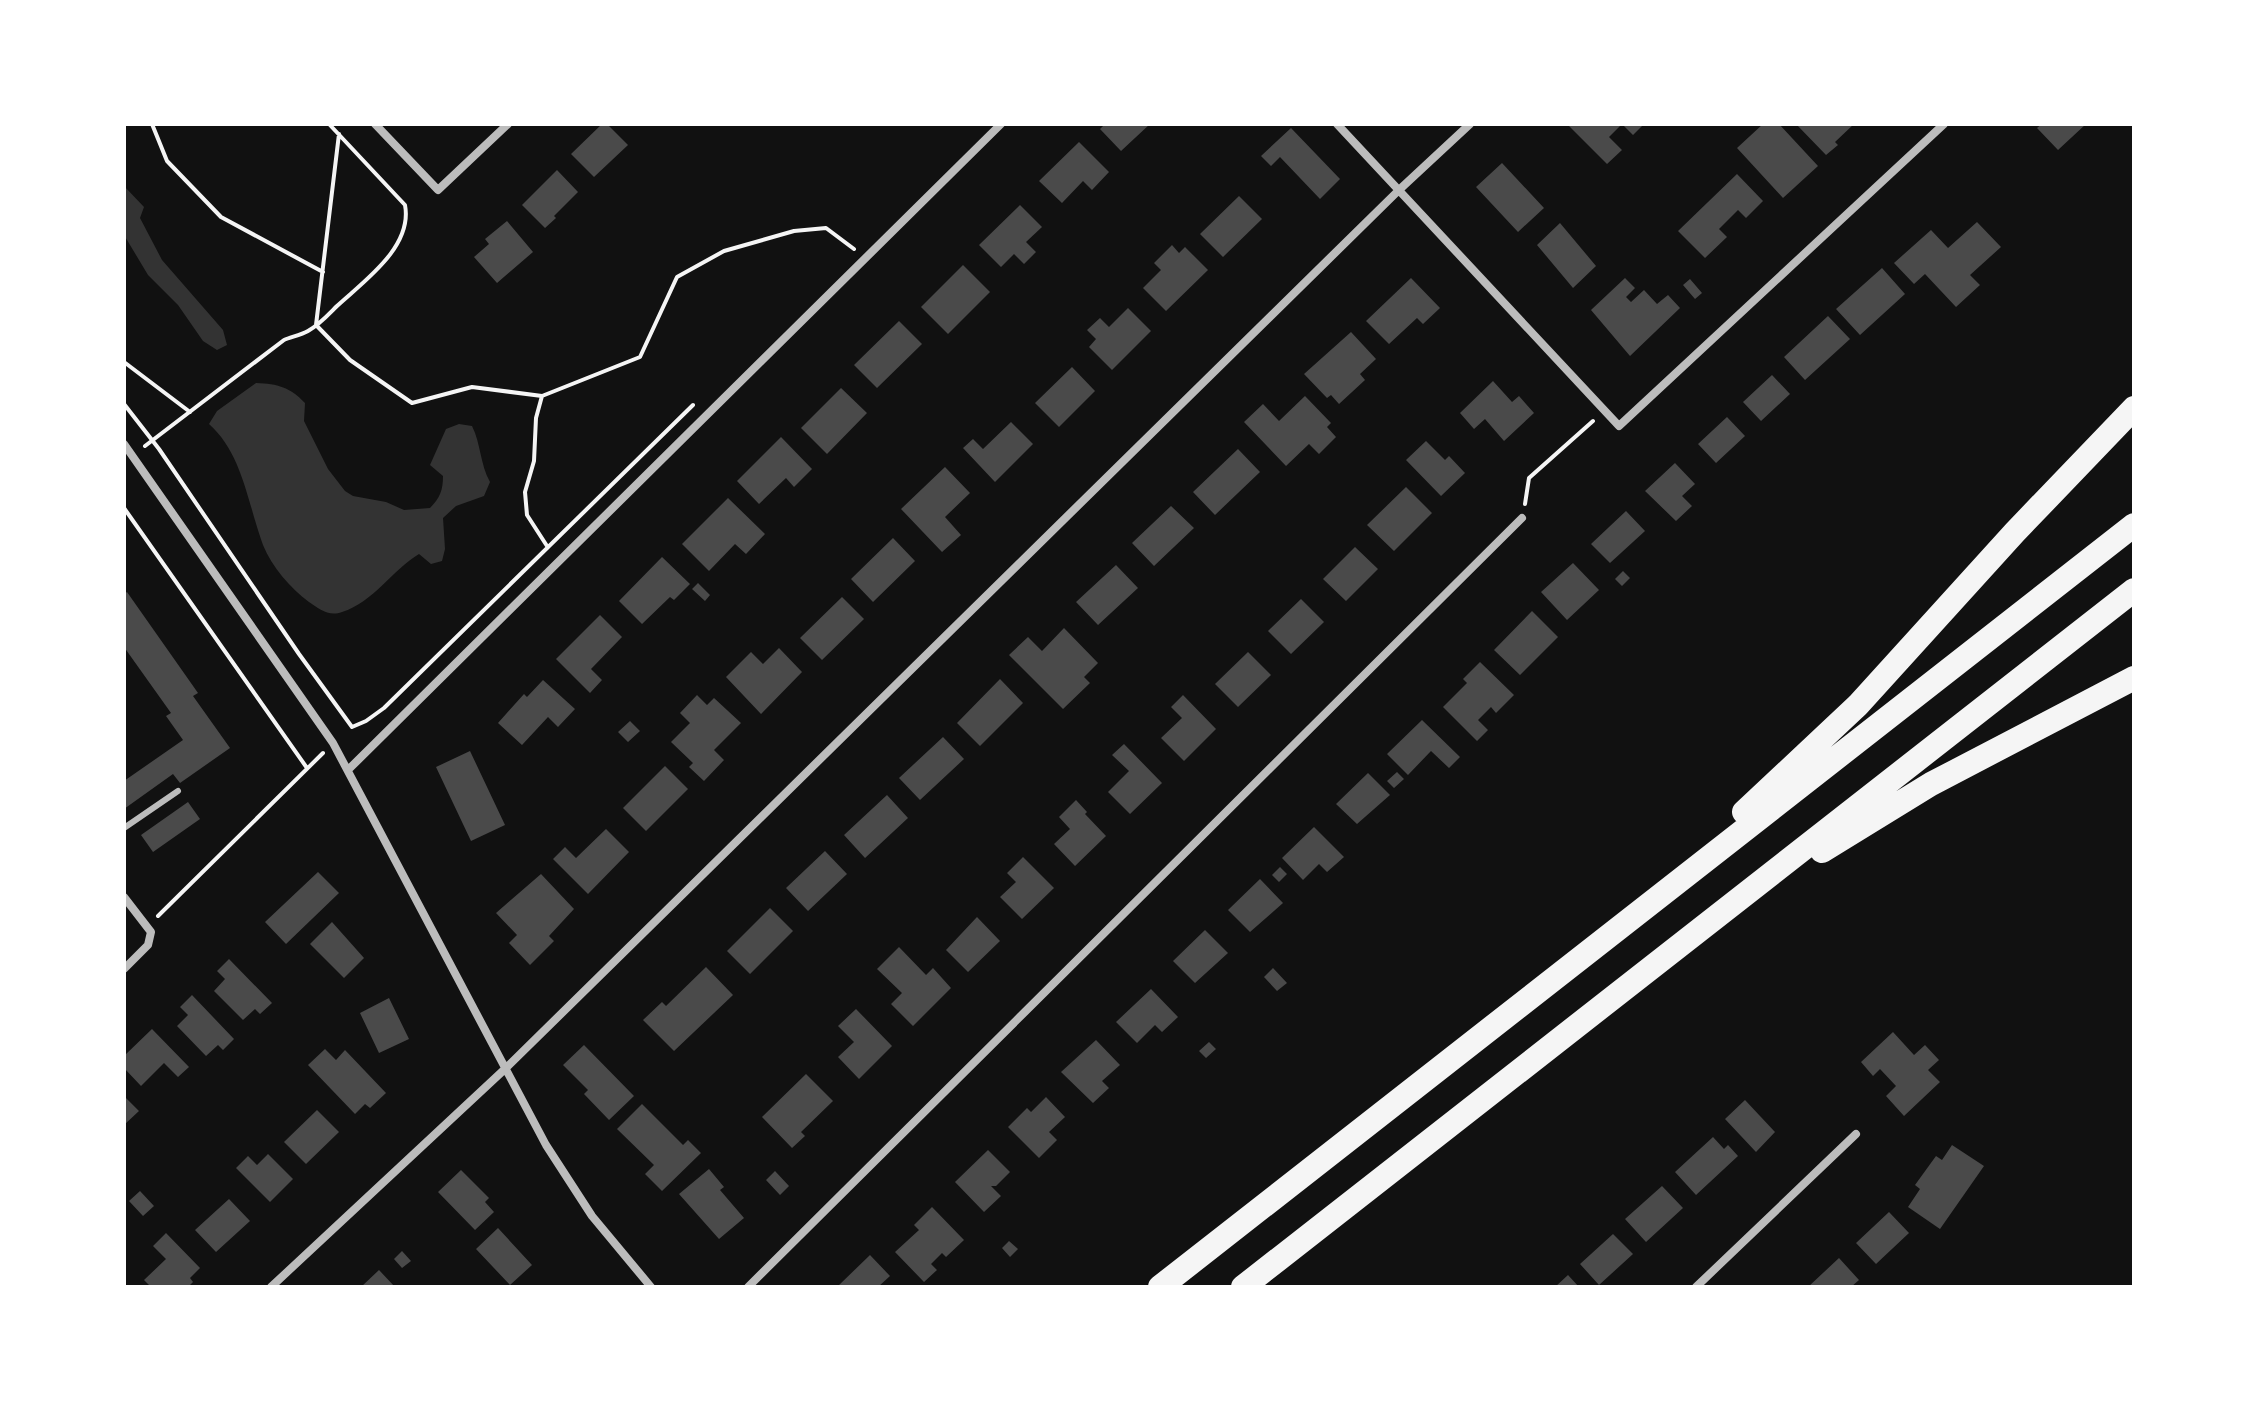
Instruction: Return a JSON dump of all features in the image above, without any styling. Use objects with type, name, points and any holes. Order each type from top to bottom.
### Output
[{"type":"highway","points":[[1615,931],[1858,705],[2024,522],[2134,408]]},
{"type":"highway","points":[[1160,1287],[2134,525]]},
{"type":"highway","points":[[1243,1287],[2134,590]]},
{"type":"highway","points":[[1690,937],[1885,811],[1977,759],[2134,678]]},
{"type":"street","points":[[375,124],[438,190],[508,124]]},
{"type":"street","points":[[349,769],[1001,124]]},
{"type":"street","points":[[1337,124],[1619,426],[1944,124]]},
{"type":"street","points":[[271,1287],[506,1068],[1399,190],[1470,124]]},
{"type":"street","points":[[124,444],[333,743],[568,1181],[592,1216],[651,1287]]},
{"type":"street","points":[[748,1287],[1522,518]]},
{"type":"street","points":[[124,897],[151,932],[148,945],[124,969]]},
{"type":"street","points":[[1696,1287],[1856,1134]]},
{"type":"lane","points":[[124,828],[178,791]]},
{"type":"path","points":[[152,124],[167,161],[221,217],[323,272]]},
{"type":"path","points":[[152,441],[284,340],[316,325],[357,290],[398,242],[408,219],[405,205],[329,124]]},
{"type":"path","points":[[316,325],[339,134]]},
{"type":"path","points":[[316,325],[350,360],[412,403],[472,387],[542,396],[640,357],[677,277],[724,251],[794,231],[826,228],[866,258]]},
{"type":"path","points":[[124,362],[190,412]]},
{"type":"path","points":[[542,396],[536,418],[534,461],[525,492],[527,515],[548,546]]},
{"type":"path","points":[[148,926],[333,743],[352,727],[384,708],[689,406],[722,400]]},
{"type":"path","points":[[124,404],[352,727]]},
{"type":"path","points":[[1522,518],[1529,478],[1605,411]]},
{"type":"path","points":[[124,508],[307,768]]},
{"type":"shaded area","points":[[124,186],[144,207],[140,218],[162,260],[223,330],[227,345],[217,350],[203,341],[178,305],[148,275],[124,235]]},
{"type":"shaded area","points":[[256,383],[283,387],[305,403],[304,421],[328,469],[345,491],[404,510],[430,508],[440,494],[443,476],[430,465],[446,429],[459,424],[472,426],[490,482],[484,496],[456,506],[443,518],[445,549],[442,561],[431,564],[419,554],[364,601],[337,613],[320,610],[295,590],[276,569],[267,553],[237,465],[230,450],[209,424],[217,411]]},
{"type":"building","points":[[602,124],[607,124],[628,145],[594,177],[571,154]]},
{"type":"building","points":[[1105,124],[1150,124],[1121,151],[1100,129]]},
{"type":"building","points":[[1567,124],[1622,124],[1609,137],[1622,150],[1607,164]]},
{"type":"building","points":[[1622,124],[1644,124],[1633,135]]},
{"type":"building","points":[[1763,124],[1779,124],[1818,166],[1783,198],[1737,148]]},
{"type":"building","points":[[1796,124],[1854,124],[1826,155]]},
{"type":"building","points":[[2042,124],[2086,124],[2058,150],[2037,128]]},
{"type":"building","points":[[1291,128],[1340,179],[1320,199],[1280,157],[1271,166],[1261,156]]},
{"type":"building","points":[[1079,142],[1109,172],[1092,190],[1083,181],[1062,203],[1039,181]]},
{"type":"building","points":[[1502,163],[1544,208],[1518,232],[1476,187]]},
{"type":"building","points":[[557,170],[578,192],[545,228],[522,205]]},
{"type":"building","points":[[1737,174],[1763,201],[1746,218],[1738,210],[1719,229],[1727,237],[1705,258],[1678,231]]},
{"type":"building","points":[[1239,196],[1262,219],[1223,257],[1200,234]]},
{"type":"building","points":[[1020,205],[1042,227],[1026,242],[1036,252],[1024,264],[1014,254],[1001,267],[979,245]]},
{"type":"building","points":[[507,221],[533,252],[497,283],[474,257],[489,244],[485,239]]},
{"type":"building","points":[[1977,222],[2001,247],[1970,275],[1980,285],[1956,307],[1925,274],[1914,284],[1894,263],[1931,230],[1948,248]]},
{"type":"building","points":[[1560,223],[1596,266],[1573,288],[1537,245]]},
{"type":"building","points":[[1172,245],[1179,253],[1185,247],[1208,270],[1166,311],[1143,288],[1161,270],[1154,263]]},
{"type":"building","points":[[963,265],[990,292],[948,334],[921,307]]},
{"type":"building","points":[[1882,268],[1905,294],[1860,335],[1836,309]]},
{"type":"building","points":[[1411,278],[1440,308],[1423,324],[1417,318],[1389,344],[1366,321]]},
{"type":"building","points":[[1625,278],[1635,288],[1626,297],[1631,302],[1644,290],[1657,304],[1668,295],[1680,308],[1630,356],[1591,310]]},
{"type":"building","points":[[1690,279],[1702,293],[1695,299],[1683,285]]},
{"type":"building","points":[[1128,308],[1151,331],[1112,370],[1089,347],[1096,339],[1087,330],[1100,318],[1109,327]]},
{"type":"building","points":[[1828,316],[1850,339],[1805,380],[1784,357]]},
{"type":"building","points":[[899,321],[922,344],[877,388],[854,365]]},
{"type":"building","points":[[1351,332],[1376,359],[1360,374],[1365,380],[1339,404],[1331,395],[1327,398],[1304,374]]},
{"type":"building","points":[[1072,367],[1095,391],[1059,427],[1035,403]]},
{"type":"building","points":[[1772,375],[1790,394],[1761,421],[1743,402]]},
{"type":"building","points":[[1493,381],[1512,402],[1519,396],[1534,413],[1504,441],[1485,419],[1474,429],[1460,413]]},
{"type":"building","points":[[841,388],[867,413],[827,454],[801,428]]},
{"type":"building","points":[[1305,396],[1331,423],[1327,427],[1336,437],[1319,454],[1309,444],[1286,466],[1244,422],[1263,404],[1279,421]]},
{"type":"building","points":[[1727,417],[1745,436],[1716,463],[1698,444]]},
{"type":"building","points":[[1011,422],[1033,444],[995,482],[963,448],[973,439],[983,449]]},
{"type":"building","points":[[781,437],[812,469],[794,487],[786,478],[759,504],[737,481]]},
{"type":"building","points":[[1426,441],[1445,460],[1449,456],[1465,473],[1441,496],[1406,460]]},
{"type":"building","points":[[1238,449],[1260,472],[1215,515],[1193,492]]},
{"type":"building","points":[[1675,463],[1695,484],[1682,496],[1692,506],[1676,521],[1645,491]]},
{"type":"building","points":[[945,467],[970,493],[945,517],[961,535],[942,552],[901,509]]},
{"type":"building","points":[[1406,487],[1432,513],[1394,551],[1367,525]]},
{"type":"building","points":[[728,498],[765,534],[746,554],[735,544],[709,571],[682,544]]},
{"type":"building","points":[[1171,506],[1194,528],[1154,566],[1132,543]]},
{"type":"building","points":[[1626,511],[1645,531],[1610,563],[1591,544]]},
{"type":"building","points":[[893,538],[915,561],[873,602],[851,579]]},
{"type":"building","points":[[1355,547],[1378,569],[1346,601],[1323,579]]},
{"type":"building","points":[[662,557],[690,584],[674,600],[670,597],[642,624],[619,601]]},
{"type":"building","points":[[1573,563],[1599,590],[1567,620],[1541,592]]},
{"type":"building","points":[[1116,565],[1138,588],[1098,625],[1076,602]]},
{"type":"building","points":[[1623,571],[1630,578],[1622,586],[1615,579]]},
{"type":"building","points":[[698,583],[710,595],[705,601],[692,589]]},
{"type":"building","points":[[127,592],[198,693],[193,696],[230,748],[180,783],[173,774],[124,809],[124,781],[183,740],[166,716],[171,713],[124,647],[124,594]]},
{"type":"building","points":[[842,597],[864,619],[822,660],[800,638]]},
{"type":"building","points":[[1301,599],[1324,622],[1291,654],[1268,631]]},
{"type":"building","points":[[1532,611],[1558,637],[1520,675],[1494,650]]},
{"type":"building","points":[[600,615],[622,637],[591,669],[602,680],[590,693],[556,659]]},
{"type":"building","points":[[1064,628],[1098,663],[1084,677],[1090,683],[1063,709],[1009,655],[1028,637],[1042,651]]},
{"type":"building","points":[[779,648],[802,672],[761,714],[726,677],[751,652],[763,664]]},
{"type":"building","points":[[1248,652],[1271,675],[1238,707],[1215,684]]},
{"type":"building","points":[[1480,662],[1514,695],[1496,713],[1491,707],[1478,720],[1488,730],[1477,741],[1443,707],[1467,683],[1463,679]]},
{"type":"building","points":[[1000,679],[1023,703],[980,746],[957,723]]},
{"type":"building","points":[[543,680],[575,709],[558,727],[548,717],[522,745],[498,723],[524,694],[527,697]]},
{"type":"building","points":[[697,695],[707,705],[714,698],[741,723],[714,750],[724,760],[704,781],[689,767],[693,763],[671,742],[690,723],[680,713]]},
{"type":"building","points":[[1183,695],[1216,729],[1184,761],[1161,738],[1182,718],[1171,707]]},
{"type":"building","points":[[1422,720],[1460,757],[1449,768],[1431,751],[1408,775],[1387,754]]},
{"type":"building","points":[[630,721],[640,731],[628,742],[618,732]]},
{"type":"building","points":[[943,737],[964,759],[920,800],[899,778]]},
{"type":"building","points":[[1124,744],[1162,783],[1130,814],[1108,792],[1129,771],[1112,755]]},
{"type":"building","points":[[470,751],[505,825],[471,841],[436,767]]},
{"type":"building","points":[[665,766],[688,789],[646,831],[623,808]]},
{"type":"building","points":[[1397,772],[1404,779],[1394,788],[1387,781]]},
{"type":"building","points":[[1368,773],[1390,795],[1357,824],[1336,804]]},
{"type":"building","points":[[887,795],[908,818],[865,858],[844,835]]},
{"type":"building","points":[[1076,800],[1106,836],[1075,866],[1054,844],[1070,829],[1059,817]]},
{"type":"building","points":[[188,802],[200,819],[153,852],[141,835]]},
{"type":"building","points":[[1314,827],[1344,857],[1327,872],[1319,864],[1303,880],[1282,858]]},
{"type":"building","points":[[606,829],[629,852],[588,894],[553,859],[565,847],[576,858]]},
{"type":"building","points":[[825,851],[847,874],[808,911],[786,888]]},
{"type":"building","points":[[1023,857],[1054,888],[1022,919],[1000,897],[1016,882],[1007,873]]},
{"type":"building","points":[[1280,867],[1287,874],[1279,882],[1272,875]]},
{"type":"building","points":[[318,872],[339,893],[286,944],[265,922]]},
{"type":"building","points":[[541,874],[574,909],[549,936],[554,941],[530,965],[509,943],[517,935],[496,913]]},
{"type":"building","points":[[1260,879],[1283,903],[1250,932],[1228,910]]},
{"type":"building","points":[[770,908],[793,931],[750,974],[727,951]]},
{"type":"building","points":[[977,917],[1000,941],[968,972],[946,950]]},
{"type":"building","points":[[332,922],[364,958],[344,978],[310,944]]},
{"type":"building","points":[[1205,930],[1228,953],[1195,983],[1173,961]]},
{"type":"building","points":[[899,947],[926,975],[933,968],[951,988],[913,1026],[891,1004],[902,993],[877,969]]},
{"type":"building","points":[[229,959],[272,1003],[260,1014],[255,1009],[243,1020],[214,991],[225,979],[217,971]]},
{"type":"building","points":[[706,967],[733,995],[674,1051],[643,1020],[662,1002],[666,1006]]},
{"type":"building","points":[[1273,968],[1287,983],[1277,991],[1264,977]]},
{"type":"building","points":[[1151,989],[1178,1017],[1162,1032],[1155,1025],[1137,1043],[1116,1022]]},
{"type":"building","points":[[192,995],[234,1039],[223,1050],[218,1045],[206,1056],[177,1026],[188,1015],[180,1007]]},
{"type":"building","points":[[389,998],[409,1039],[379,1053],[360,1013]]},
{"type":"building","points":[[856,1009],[892,1046],[859,1079],[838,1057],[854,1042],[838,1026]]},
{"type":"building","points":[[152,1029],[189,1067],[178,1077],[164,1063],[141,1086],[124,1068],[124,1056]]},
{"type":"building","points":[[1893,1032],[1914,1055],[1925,1045],[1939,1060],[1928,1070],[1940,1082],[1904,1116],[1886,1096],[1896,1086],[1880,1069],[1873,1076],[1861,1062]]},
{"type":"building","points":[[1096,1040],[1120,1065],[1102,1081],[1109,1088],[1093,1103],[1061,1072]]},
{"type":"building","points":[[1209,1042],[1216,1049],[1206,1058],[1199,1051]]},
{"type":"building","points":[[584,1045],[634,1096],[609,1120],[584,1094],[588,1090],[563,1065]]},
{"type":"building","points":[[325,1049],[336,1060],[345,1050],[386,1093],[370,1108],[365,1104],[355,1114],[308,1065]]},
{"type":"building","points":[[806,1074],[833,1101],[801,1132],[805,1136],[792,1148],[762,1117]]},
{"type":"building","points":[[124,1096],[139,1111],[124,1125]]},
{"type":"building","points":[[1046,1097],[1065,1117],[1049,1132],[1057,1140],[1039,1158],[1008,1127],[1027,1108],[1031,1112]]},
{"type":"building","points":[[1745,1100],[1775,1132],[1756,1152],[1725,1119]]},
{"type":"building","points":[[642,1104],[683,1145],[688,1140],[701,1153],[662,1191],[645,1174],[654,1165],[617,1129]]},
{"type":"building","points":[[317,1110],[339,1132],[306,1164],[284,1142]]},
{"type":"building","points":[[1713,1137],[1724,1149],[1728,1145],[1738,1156],[1696,1195],[1675,1172]]},
{"type":"building","points":[[1952,1145],[1984,1166],[1940,1229],[1908,1207],[1920,1189],[1915,1185],[1936,1156],[1942,1160]]},
{"type":"building","points":[[988,1150],[1010,1172],[996,1186],[991,1186],[1001,1196],[984,1212],[955,1182]]},
{"type":"building","points":[[268,1154],[293,1179],[270,1202],[236,1168],[248,1156],[257,1165]]},
{"type":"building","points":[[709,1169],[724,1187],[720,1190],[744,1218],[719,1239],[679,1194]]},
{"type":"building","points":[[461,1170],[489,1198],[485,1202],[494,1212],[475,1230],[438,1192]]},
{"type":"building","points":[[775,1171],[789,1186],[780,1195],[766,1180]]},
{"type":"building","points":[[1662,1186],[1683,1208],[1646,1242],[1625,1219]]},
{"type":"building","points":[[140,1191],[154,1206],[143,1216],[129,1201]]},
{"type":"building","points":[[229,1199],[250,1221],[216,1252],[195,1230]]},
{"type":"building","points":[[932,1207],[964,1240],[946,1257],[942,1253],[931,1264],[937,1270],[924,1282],[895,1252],[919,1230],[914,1225]]},
{"type":"building","points":[[1889,1212],[1909,1233],[1876,1264],[1856,1243]]},
{"type":"building","points":[[498,1228],[532,1265],[510,1285],[476,1249]]},
{"type":"building","points":[[166,1233],[200,1268],[190,1278],[193,1282],[188,1287],[151,1287],[144,1280],[166,1259],[153,1246]]},
{"type":"building","points":[[1613,1234],[1633,1254],[1599,1285],[1580,1264]]},
{"type":"building","points":[[1009,1241],[1018,1249],[1010,1257],[1002,1248]]},
{"type":"building","points":[[402,1251],[411,1261],[402,1268],[394,1259]]},
{"type":"building","points":[[870,1255],[890,1276],[878,1287],[837,1287]]},
{"type":"building","points":[[1839,1258],[1859,1280],[1851,1287],[1808,1287]]},
{"type":"building","points":[[379,1270],[395,1287],[361,1287]]},
{"type":"building","points":[[1568,1275],[1579,1287],[1555,1287]]}]
